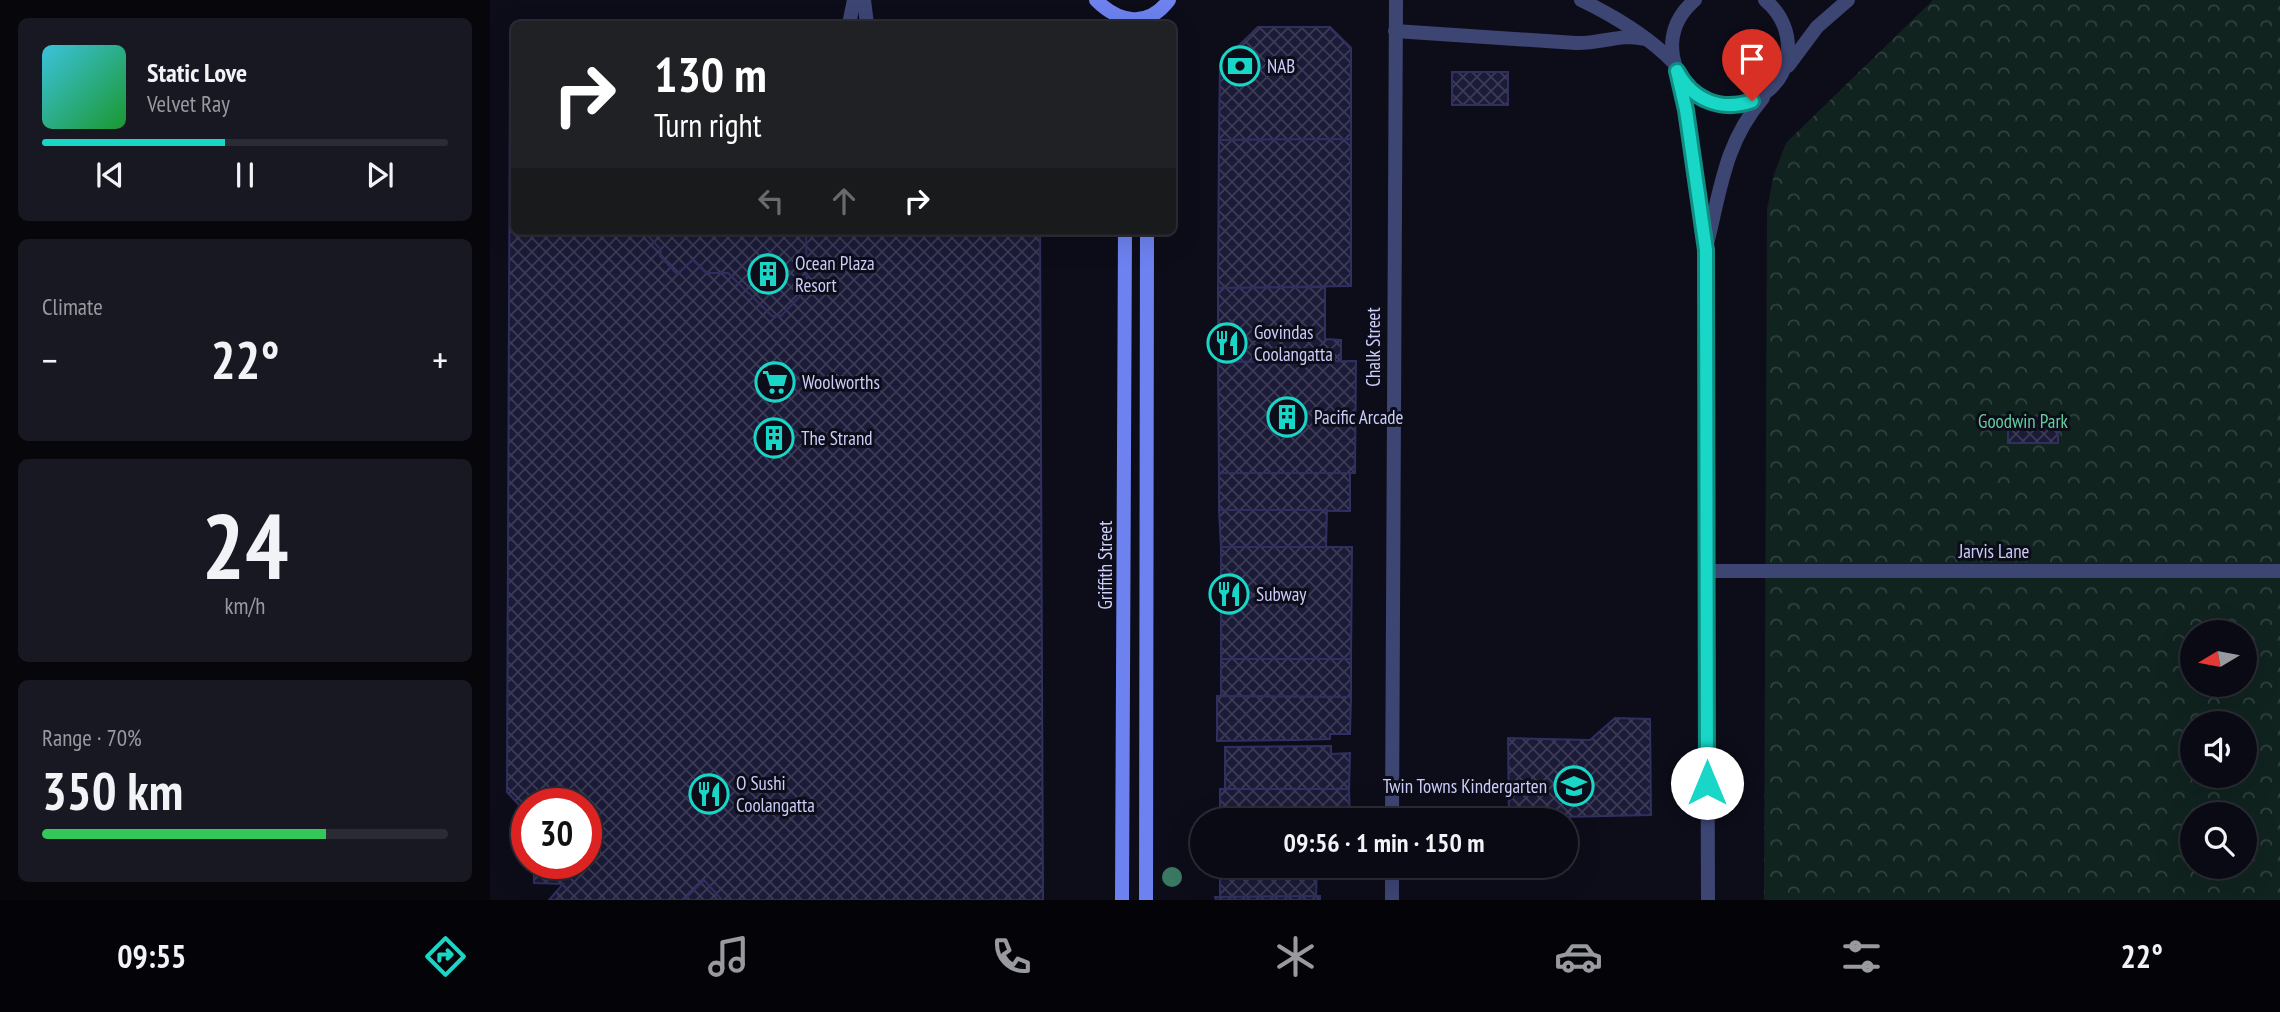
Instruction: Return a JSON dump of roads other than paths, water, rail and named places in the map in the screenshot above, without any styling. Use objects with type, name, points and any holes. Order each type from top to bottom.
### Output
[{"type":"main road","points":[[1104,12],[1120,18],[1135,19],[1150,16],[1166,4]]},
{"type":"main road","points":[[1161,21],[1166,4]]},
{"type":"main road","name":"Griffith Street","points":[[1122,900],[1125,235]]},
{"type":"main road","points":[[1146,900],[1147,235]]},
{"type":"street","points":[[850,21],[854,0]]},
{"type":"street","points":[[864,0],[867,21]]},
{"type":"street","name":"Chalk Street","points":[[1392,808],[1396,0]]},
{"type":"street","points":[[1581,0],[1646,39],[1675,66],[1689,90],[1720,105],[1742,105],[1752,101],[1774,85],[1787,62],[1788,40],[1781,19],[1765,0]]},
{"type":"street","points":[[1695,0],[1682,12],[1674,31],[1672,52],[1686,110],[1706,250],[1708,900]]},
{"type":"street","points":[[1706,250],[1726,166],[1736,137],[1751,112],[1812,34],[1849,0]]},
{"type":"street","points":[[1395,31],[1576,43],[1635,37],[1646,39]]},
{"type":"street","name":"Jarvis Lane","points":[[1707,571],[2280,570]]},
{"type":"street","points":[[1392,878],[1392,900]]},
{"type":"place","name":"NAB","points":[[1240,66]]},
{"type":"place","name":"Ocean Plaza Resort","points":[[768,274]]},
{"type":"place","name":"Govindas Coolangatta","points":[[1227,343]]},
{"type":"place","name":"Woolworths","points":[[775,382]]},
{"type":"place","name":"Pacific Arcade","points":[[1287,417]]},
{"type":"place","name":"The Strand","points":[[774,438]]},
{"type":"place","name":"Subway","points":[[1229,594]]},
{"type":"place","name":"Twin Towns Kindergarten","points":[[1574,786]]},
{"type":"place","name":"O Sushi Coolangatta","points":[[709,794]]},
{"type":"park label","name":"Goodwin Park","points":[[2023,421]]}]
